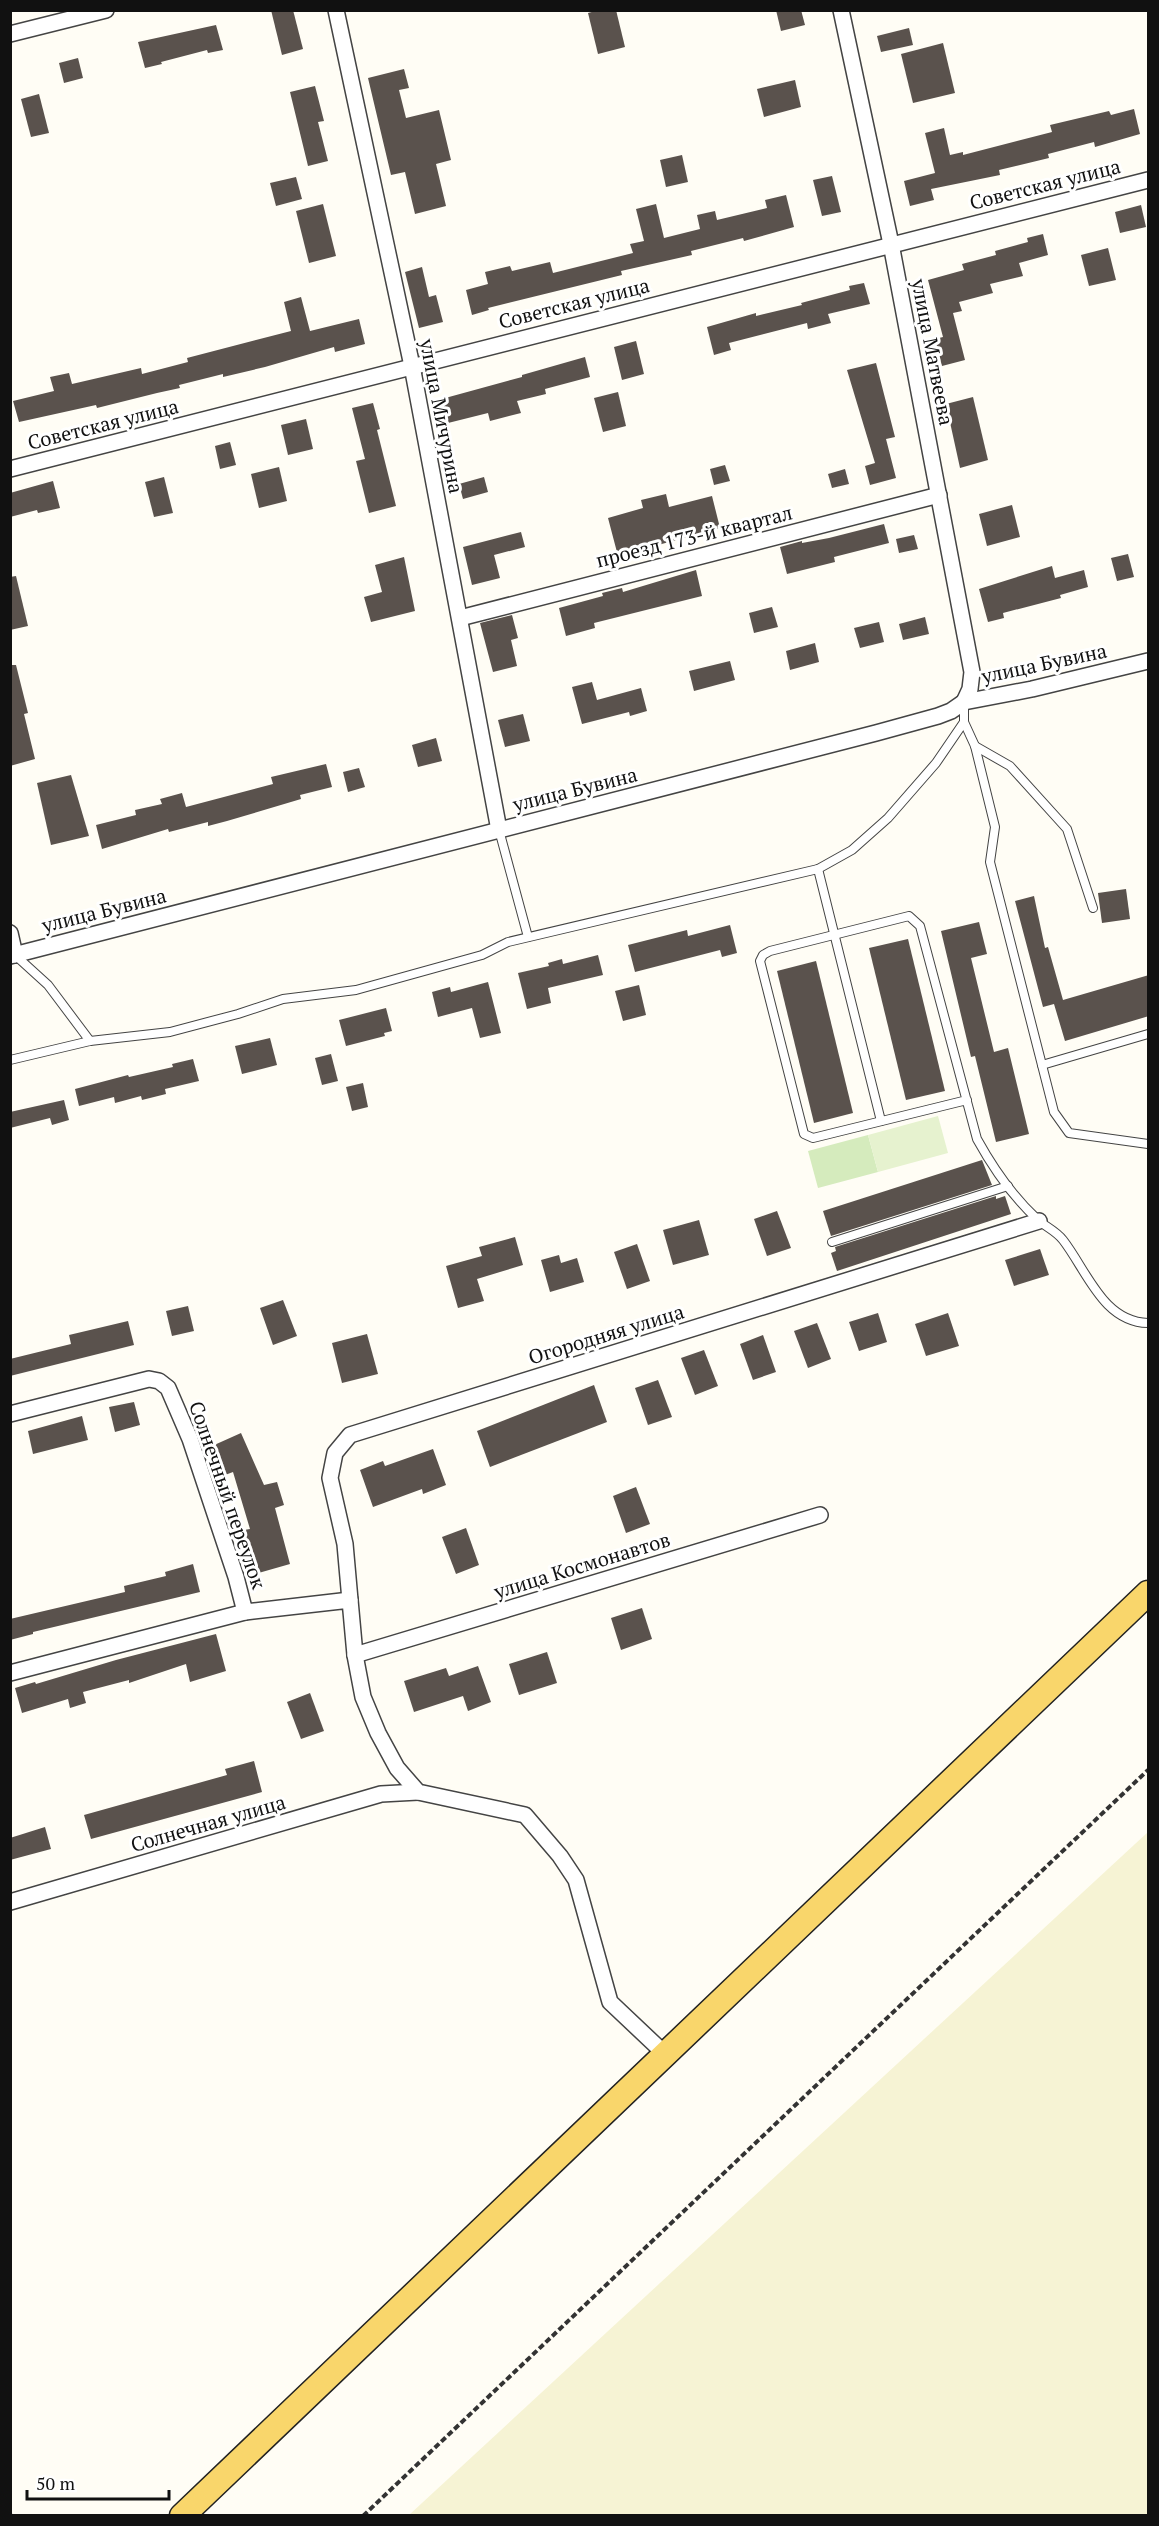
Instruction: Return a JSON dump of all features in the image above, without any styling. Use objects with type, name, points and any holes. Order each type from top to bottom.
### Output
[{"type":"main road","points":[[182,2516],[1149,1593]]},
{"type":"street","points":[[10,34],[106,10]]},
{"type":"street","name":"улица Мичурина","points":[[336,10],[412,366],[499,830]]},
{"type":"street","name":"улица Матвеева","points":[[841,10],[891,244],[972,672],[970,689],[964,702]]},
{"type":"street","name":"Советская улица","points":[[10,469],[1149,180]]},
{"type":"street","name":"проезд 173-й квартал","points":[[460,618],[939,495]]},
{"type":"street","name":"улица Бувина","points":[[13,956],[927,719],[951,711],[964,702],[1032,689],[1149,661]]},
{"type":"street","points":[[10,933],[13,956]]},
{"type":"street","name":"Огородняя улица","points":[[350,1600],[345,1544],[330,1478],[335,1454],[350,1435],[1039,1221]]},
{"type":"street","name":"Солнечный переулок","points":[[10,1414],[149,1379],[159,1381],[168,1388],[190,1439],[236,1577],[245,1612],[350,1600]]},
{"type":"street","name":"улица Космонавтов","points":[[355,1655],[820,1515]]},
{"type":"street","points":[[350,1600],[355,1655],[363,1697],[378,1733],[397,1768],[418,1792],[525,1815],[560,1856],[576,1880],[610,2002],[665,2054]]},
{"type":"street","points":[[10,1673],[245,1612]]},
{"type":"street","name":"Солнечная улица","points":[[10,1902],[381,1794],[418,1792]]},
{"type":"lane","points":[[964,702],[964,722],[975,746],[995,827],[990,862],[1054,1112],[1069,1133],[1149,1144]]},
{"type":"lane","points":[[10,1060],[90,1041],[170,1032],[283,999],[356,990],[482,955],[508,942],[818,869],[852,850],[888,818],[936,763],[964,722]]},
{"type":"lane","points":[[975,746],[1010,766],[1067,830],[1093,908]]},
{"type":"lane","points":[[499,830],[528,937]]},
{"type":"lane","points":[[818,869],[881,1121]]},
{"type":"lane","points":[[967,1100],[813,1138],[804,1134],[760,961],[763,955],[770,951],[909,916],[915,919],[920,926],[967,1100],[977,1139],[987,1157],[1008,1186],[1039,1221],[1063,1239],[1097,1294],[1113,1309],[1135,1323],[1149,1323]]},
{"type":"lane","points":[[13,956],[48,986],[90,1041]]},
{"type":"lane","points":[[1042,1065],[1149,1034]]},
{"type":"lane","points":[[832,1242],[1008,1186]]},
{"type":"path","points":[[363,2516],[1149,1770]]},
{"type":"shaded area","points":[[1148,1832],[1148,2515],[409,2515]]},
{"type":"green space","points":[[938,1116],[948,1153],[878,1172],[868,1135]]},
{"type":"green space","points":[[868,1135],[878,1172],[818,1188],[808,1151]]},
{"type":"building","points":[[271,10],[293,10],[303,49],[282,55]]},
{"type":"building","points":[[599,10],[616,10],[625,47],[598,54],[588,13]]},
{"type":"building","points":[[776,10],[801,10],[805,25],[781,31]]},
{"type":"building","points":[[216,25],[223,50],[208,53],[207,50],[145,68],[138,42]]},
{"type":"building","points":[[909,28],[913,45],[881,52],[877,36]]},
{"type":"building","points":[[943,43],[955,93],[913,103],[901,54]]},
{"type":"building","points":[[78,58],[83,78],[64,83],[59,63]]},
{"type":"building","points":[[404,69],[409,88],[399,90],[406,118],[439,110],[451,160],[436,164],[446,206],[415,214],[405,172],[391,175],[368,78]]},
{"type":"building","points":[[795,80],[801,107],[764,117],[757,89]]},
{"type":"building","points":[[315,86],[324,121],[318,122],[328,161],[308,166],[290,92]]},
{"type":"building","points":[[39,94],[49,133],[31,137],[21,99]]},
{"type":"building","points":[[1134,109],[1140,134],[1095,147],[1094,142],[1048,154],[1049,158],[999,170],[1000,175],[931,189],[934,200],[910,206],[904,181],[935,173],[925,133],[944,128],[950,155],[963,152],[963,155],[1052,132],[1050,125],[1109,111],[1111,115]]},
{"type":"building","points":[[682,155],[688,182],[666,187],[660,160]]},
{"type":"building","points":[[832,176],[841,212],[822,216],[813,180]]},
{"type":"building","points":[[296,177],[302,199],[276,206],[270,183]]},
{"type":"building","points":[[786,195],[794,227],[744,241],[743,238],[691,251],[692,255],[621,271],[622,275],[488,308],[489,310],[472,315],[466,290],[488,284],[485,272],[510,266],[512,271],[550,262],[553,273],[633,253],[630,244],[644,241],[636,209],[656,204],[664,238],[700,229],[697,215],[715,211],[717,220],[767,208],[765,200]]},
{"type":"building","points":[[323,204],[336,256],[309,263],[296,211]]},
{"type":"building","points":[[1141,205],[1146,227],[1120,233],[1115,212]]},
{"type":"building","points":[[1043,234],[1048,255],[1019,263],[1023,276],[990,284],[993,293],[959,302],[962,311],[953,313],[965,360],[942,366],[935,339],[943,337],[928,280],[964,270],[962,264],[996,255],[995,251],[1028,242],[1027,238]]},
{"type":"building","points":[[1108,248],[1116,280],[1089,286],[1081,255]]},
{"type":"building","points":[[422,267],[429,297],[436,295],[443,322],[419,328],[405,272]]},
{"type":"building","points":[[864,283],[870,304],[828,314],[831,323],[808,329],[807,323],[729,343],[731,350],[714,355],[707,327],[756,313],[756,316],[802,305],[801,303],[850,290],[849,286]]},
{"type":"building","points":[[301,297],[310,331],[359,319],[365,344],[335,352],[334,347],[265,367],[223,377],[223,374],[179,385],[180,388],[97,408],[96,405],[19,422],[13,401],[54,391],[50,377],[69,373],[72,384],[141,368],[142,374],[188,362],[187,358],[291,331],[284,302]]},
{"type":"building","points":[[636,341],[644,374],[622,380],[614,347]]},
{"type":"building","points":[[585,357],[590,377],[545,389],[546,394],[517,401],[521,413],[490,421],[488,413],[444,424],[438,400]]},
{"type":"building","points":[[876,363],[895,437],[886,439],[896,478],[870,485],[865,466],[875,463],[847,370]]},
{"type":"building","points":[[618,392],[626,426],[603,432],[594,398]]},
{"type":"building","points":[[973,397],[988,460],[960,468],[946,404]]},
{"type":"building","points":[[373,403],[380,429],[377,430],[396,506],[369,513],[356,461],[365,459],[352,408]]},
{"type":"building","points":[[306,419],[313,449],[288,455],[281,425]]},
{"type":"building","points":[[230,442],[236,465],[220,469],[215,446]]},
{"type":"building","points":[[725,465],[730,481],[714,485],[710,469]]},
{"type":"building","points":[[279,467],[287,501],[259,508],[251,474]]},
{"type":"building","points":[[845,469],[849,484],[832,488],[828,474]]},
{"type":"building","points":[[164,477],[173,513],[154,517],[145,482]]},
{"type":"building","points":[[484,477],[488,492],[463,499],[459,484]]},
{"type":"building","points":[[53,481],[60,508],[38,513],[37,510],[10,517],[10,493]]},
{"type":"building","points":[[666,494],[669,507],[712,496],[720,528],[618,556],[608,518],[643,508],[641,500]]},
{"type":"building","points":[[1012,505],[1020,537],[987,546],[979,514]]},
{"type":"building","points":[[884,524],[889,543],[834,557],[835,562],[787,574],[780,547]]},
{"type":"building","points":[[521,532],[525,547],[494,555],[500,578],[472,585],[463,547]]},
{"type":"building","points":[[914,535],[918,549],[899,553],[896,539]]},
{"type":"building","points":[[1128,554],[1134,577],[1117,581],[1111,558]]},
{"type":"building","points":[[404,557],[415,611],[371,622],[364,597],[382,592],[375,565]]},
{"type":"building","points":[[1052,566],[1055,578],[1084,570],[1088,587],[1060,595],[1061,598],[1003,613],[1004,618],[988,622],[979,589]]},
{"type":"building","points":[[696,570],[702,596],[594,623],[595,628],[566,636],[559,608],[603,596],[602,593],[622,588],[623,592]]},
{"type":"building","points":[[16,576],[28,626],[10,630],[10,577]]},
{"type":"building","points":[[772,607],[778,627],[754,633],[749,613]]},
{"type":"building","points":[[512,615],[518,638],[511,640],[517,666],[493,672],[480,623]]},
{"type":"building","points":[[925,617],[929,634],[903,640],[899,624]]},
{"type":"building","points":[[879,622],[884,642],[860,648],[854,628]]},
{"type":"building","points":[[815,643],[819,662],[790,670],[786,651]]},
{"type":"building","points":[[730,661],[735,680],[694,691],[689,671]]},
{"type":"building","points":[[10,665],[16,665],[28,713],[24,714],[35,759],[10,766]]},
{"type":"building","points":[[592,682],[597,700],[641,688],[647,711],[630,716],[629,712],[582,724],[572,687]]},
{"type":"building","points":[[523,714],[530,741],[505,747],[498,720]]},
{"type":"building","points":[[436,738],[442,761],[418,767],[412,745]]},
{"type":"building","points":[[326,764],[332,787],[300,795],[301,799],[208,826],[208,822],[169,832],[168,829],[102,849],[96,825],[136,815],[135,810],[162,804],[160,799],[182,793],[186,807],[273,784],[271,777]]},
{"type":"building","points":[[359,768],[365,787],[348,792],[343,772]]},
{"type":"building","points":[[71,775],[89,836],[51,845],[37,783]]},
{"type":"building","points":[[1126,889],[1130,919],[1102,923],[1098,893]]},
{"type":"building","points":[[1034,896],[1045,948],[1048,947],[1063,1000],[1149,975],[1149,1016],[1065,1041],[1054,1004],[1043,1007],[1015,901]]},
{"type":"building","points":[[979,922],[987,954],[971,958],[994,1052],[1008,1048],[1029,1134],[996,1142],[975,1056],[971,1057],[941,931]]},
{"type":"building","points":[[730,925],[737,953],[722,957],[720,950],[635,972],[628,945],[687,930],[688,936]]},
{"type":"building","points":[[908,939],[945,1091],[906,1100],[869,948]]},
{"type":"building","points":[[598,955],[603,975],[548,988],[551,1003],[527,1009],[518,973],[549,966],[548,963],[562,959],[563,964]]},
{"type":"building","points":[[816,961],[853,1113],[814,1123],[777,971]]},
{"type":"building","points":[[488,982],[501,1033],[480,1038],[472,1008],[438,1017],[432,992],[450,987],[451,992]]},
{"type":"building","points":[[639,985],[646,1015],[623,1021],[615,991]]},
{"type":"building","points":[[386,1008],[392,1031],[384,1033],[385,1036],[346,1046],[339,1020]]},
{"type":"building","points":[[270,1038],[277,1065],[242,1074],[235,1046]]},
{"type":"building","points":[[331,1054],[338,1081],[322,1085],[315,1058]]},
{"type":"building","points":[[193,1059],[199,1081],[165,1089],[166,1094],[142,1100],[141,1096],[115,1103],[114,1097],[79,1106],[75,1089],[128,1075],[129,1077],[173,1067],[172,1064]]},
{"type":"building","points":[[363,1083],[368,1107],[352,1111],[346,1087]]},
{"type":"building","points":[[64,1100],[69,1120],[52,1125],[50,1118],[10,1128],[10,1112]]},
{"type":"building","points":[[982,1160],[992,1185],[831,1236],[823,1211]]},
{"type":"building","points":[[996,1196],[996,1199],[1005,1196],[1011,1214],[837,1271],[831,1253],[836,1251],[835,1247]]},
{"type":"building","points":[[777,1211],[791,1248],[767,1256],[754,1219]]},
{"type":"building","points":[[699,1220],[709,1255],[673,1265],[663,1230]]},
{"type":"building","points":[[515,1237],[523,1265],[477,1279],[484,1301],[458,1308],[446,1266],[482,1256],[479,1247]]},
{"type":"building","points":[[637,1244],[650,1281],[627,1289],[614,1252]]},
{"type":"building","points":[[1040,1249],[1049,1275],[1014,1286],[1005,1260]]},
{"type":"building","points":[[559,1255],[561,1263],[577,1258],[584,1282],[550,1292],[541,1260]]},
{"type":"building","points":[[283,1300],[297,1336],[273,1345],[260,1308]]},
{"type":"building","points":[[188,1306],[194,1331],[172,1336],[166,1311]]},
{"type":"building","points":[[878,1313],[887,1342],[859,1351],[849,1322]]},
{"type":"building","points":[[948,1313],[959,1346],[926,1356],[915,1324]]},
{"type":"building","points":[[128,1321],[134,1345],[10,1376],[10,1359],[71,1344],[69,1335]]},
{"type":"building","points":[[817,1323],[831,1359],[808,1368],[794,1331]]},
{"type":"building","points":[[367,1334],[378,1374],[342,1383],[332,1343]]},
{"type":"building","points":[[763,1335],[776,1372],[753,1380],[740,1344]]},
{"type":"building","points":[[704,1350],[718,1386],[695,1395],[681,1358]]},
{"type":"building","points":[[658,1380],[672,1417],[648,1425],[635,1388]]},
{"type":"building","points":[[594,1385],[607,1422],[490,1467],[477,1431]]},
{"type":"building","points":[[134,1402],[140,1425],[115,1432],[109,1407]]},
{"type":"building","points":[[82,1416],[88,1440],[33,1454],[28,1431]]},
{"type":"building","points":[[241,1433],[264,1485],[277,1482],[284,1505],[275,1508],[290,1564],[255,1574],[244,1530],[250,1529],[233,1472],[225,1475],[212,1446]]},
{"type":"building","points":[[433,1449],[446,1485],[423,1494],[422,1489],[373,1507],[360,1470],[383,1461],[385,1466]]},
{"type":"building","points":[[636,1487],[650,1524],[626,1533],[613,1496]]},
{"type":"building","points":[[466,1528],[479,1565],[456,1574],[442,1537]]},
{"type":"building","points":[[193,1564],[200,1592],[33,1632],[33,1634],[10,1640],[10,1619],[125,1592],[124,1586],[166,1576],[165,1572]]},
{"type":"building","points":[[642,1608],[652,1639],[621,1650],[611,1618]]},
{"type":"building","points":[[216,1634],[226,1671],[190,1682],[186,1664],[129,1683],[129,1680],[83,1692],[86,1703],[70,1708],[68,1699],[22,1713],[15,1688]]},
{"type":"building","points":[[547,1652],[557,1683],[519,1695],[509,1664]]},
{"type":"building","points":[[478,1666],[491,1702],[468,1711],[463,1696],[414,1712],[404,1681],[446,1668],[449,1676]]},
{"type":"building","points":[[310,1693],[324,1731],[301,1739],[287,1702]]},
{"type":"building","points":[[254,1761],[262,1792],[91,1839],[84,1815],[227,1775],[225,1769]]},
{"type":"building","points":[[45,1827],[51,1849],[10,1860],[10,1838]]}]
